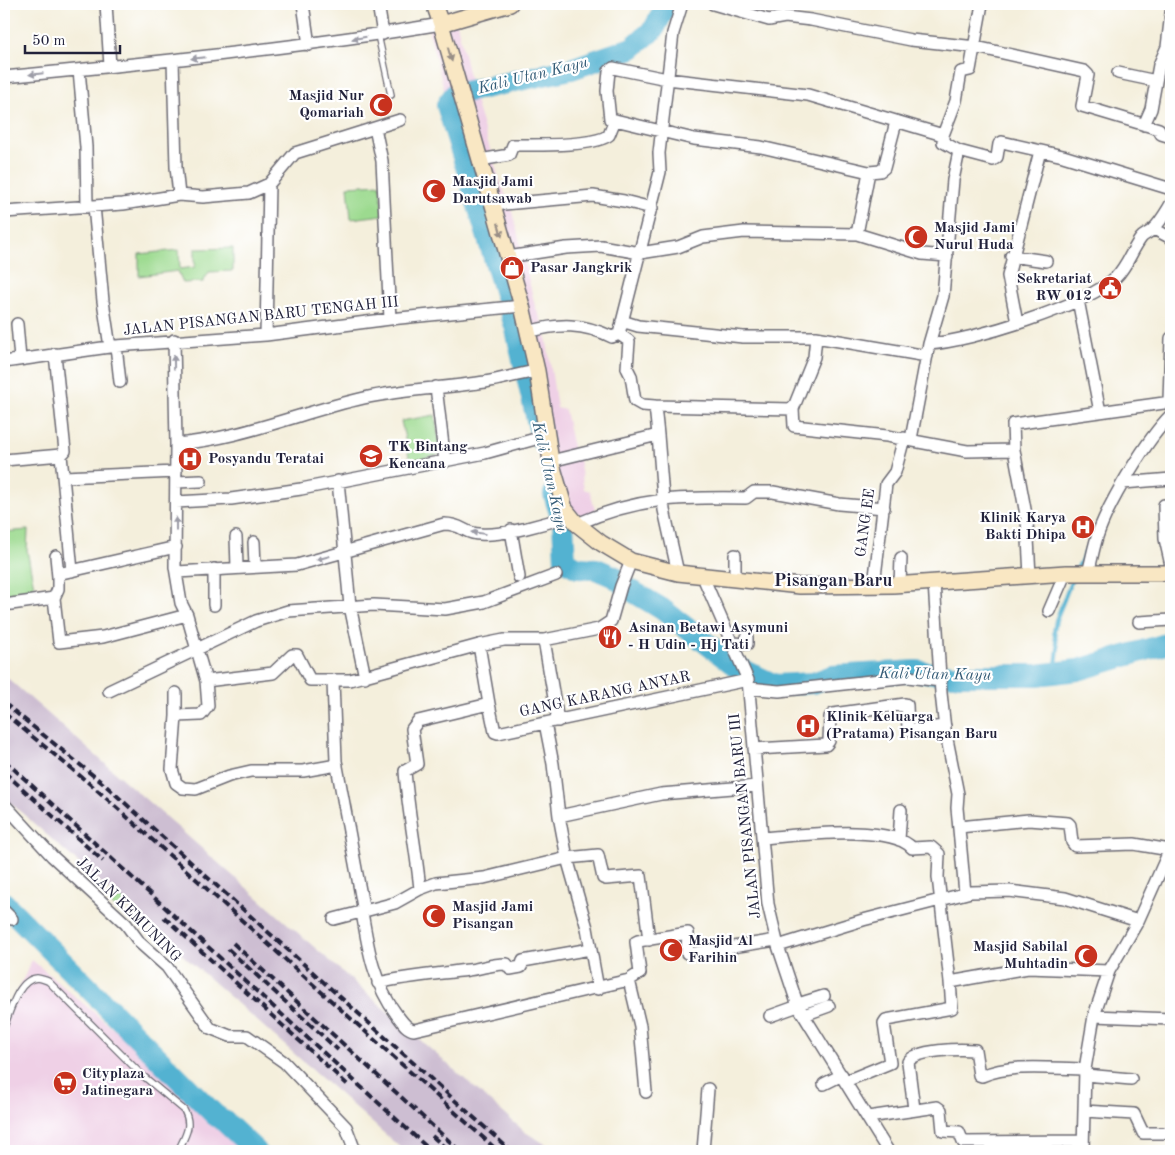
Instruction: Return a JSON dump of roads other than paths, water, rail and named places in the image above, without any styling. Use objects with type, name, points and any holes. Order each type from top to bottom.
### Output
[{"type":"street","points":[[106,4],[110,66]]},
{"type":"street","points":[[303,4],[309,45]]},
{"type":"street","points":[[378,4],[380,34]]},
{"type":"street","points":[[434,4],[508,257],[514,307],[528,332],[531,372],[543,437],[568,519],[601,543],[631,561],[678,573],[703,577],[800,586],[900,584],[1075,573],[1171,573]]},
{"type":"street","points":[[4,77],[309,45],[441,24],[510,4]]},
{"type":"street","points":[[619,334],[660,172],[662,132],[673,33],[682,4]]},
{"type":"street","points":[[713,4],[769,20],[796,17],[911,40],[976,47],[1084,71],[1088,75],[1082,106],[1144,125],[1171,137]]},
{"type":"street","points":[[982,4],[976,47],[970,70],[961,72],[956,101],[943,135],[943,142],[959,151],[993,160],[997,157],[999,144],[1002,142],[1040,151],[1171,189]]},
{"type":"street","points":[[1144,125],[1151,109],[1159,65],[1167,47],[1171,13]]},
{"type":"street","points":[[173,60],[176,167],[179,196]]},
{"type":"street","points":[[896,122],[884,168],[880,171],[869,172],[761,147],[694,139],[610,119],[607,107],[610,68],[667,79],[750,86],[808,95],[943,135]]},
{"type":"street","points":[[79,70],[91,206],[103,301],[120,382]]},
{"type":"street","points":[[1118,73],[1156,81]]},
{"type":"street","points":[[4,212],[91,206],[179,196],[203,197],[249,193],[269,184],[294,153],[400,120]]},
{"type":"street","points":[[480,160],[509,155],[512,145],[572,143],[601,139],[609,135],[616,120]]},
{"type":"street","points":[[375,128],[382,161],[390,319]]},
{"type":"street","name":"GANG EE","points":[[874,585],[886,484],[894,472],[908,439],[921,394],[929,344],[943,296],[953,180],[959,151]]},
{"type":"street","points":[[1017,323],[1008,283],[1011,256],[1040,151]]},
{"type":"street","points":[[858,234],[869,172]]},
{"type":"street","points":[[266,335],[269,184]]},
{"type":"street","points":[[492,205],[592,196],[624,200],[652,208]]},
{"type":"street","points":[[929,344],[976,335],[1017,323],[1078,300],[1116,277],[1143,236],[1154,229],[1171,204]]},
{"type":"street","points":[[1154,229],[1171,238]]},
{"type":"street","points":[[508,257],[592,246],[640,253],[678,247],[720,234],[744,232],[858,234],[922,254],[947,256]]},
{"type":"street","points":[[1011,256],[1046,261]]},
{"type":"street","points":[[1078,300],[1100,412]]},
{"type":"street","name":"JALAN PISANGAN BARU TENGAH III","points":[[4,362],[174,340],[266,335],[390,319],[514,307]]},
{"type":"street","points":[[622,321],[638,326],[743,337],[816,337],[927,356]]},
{"type":"street","points":[[17,324],[20,359]]},
{"type":"street","points":[[528,332],[547,326],[574,326],[599,330],[612,337],[619,334]]},
{"type":"street","points":[[619,334],[629,341],[628,368],[632,376],[636,401],[642,405],[793,408]]},
{"type":"street","points":[[816,337],[814,357],[793,408],[794,426],[908,439],[967,451],[1014,450]]},
{"type":"street","points":[[1030,576],[1027,520],[1014,450],[1013,424],[1170,401],[1171,338]]},
{"type":"street","points":[[174,340],[176,444],[175,567],[178,572],[181,603],[187,615],[206,681],[208,706],[204,714],[176,716]]},
{"type":"street","points":[[4,460],[61,455],[65,451],[55,354]]},
{"type":"street","points":[[176,444],[197,443],[271,426],[311,412],[365,398],[484,382],[531,372]]},
{"type":"street","points":[[436,387],[445,462]]},
{"type":"street","points":[[655,406],[663,499],[678,573]]},
{"type":"street","points":[[1049,611],[1075,573],[1141,455],[1171,416]]},
{"type":"street","points":[[551,461],[658,435]]},
{"type":"street","points":[[176,502],[266,495],[445,462],[543,437]]},
{"type":"street","points":[[61,455],[72,571]]},
{"type":"street","points":[[64,477],[176,477],[201,481]]},
{"type":"street","points":[[1124,483],[1171,479]]},
{"type":"street","points":[[338,481],[350,606],[365,677]]},
{"type":"street","points":[[178,572],[254,566],[291,566],[444,524],[457,524],[467,531],[480,534],[511,530],[663,499],[746,498],[754,492],[773,492],[839,504],[884,508]]},
{"type":"street","points":[[1164,506],[1165,539],[1171,565]]},
{"type":"street","points":[[511,530],[519,577]]},
{"type":"street","points":[[236,537],[237,567]]},
{"type":"street","points":[[254,542],[254,566]]},
{"type":"street","points":[[58,577],[62,573],[176,547]]},
{"type":"street","points":[[735,555],[735,580]]},
{"type":"street","points":[[56,556],[58,589],[54,598],[59,642],[103,637],[187,615]]},
{"type":"street","points":[[900,584],[901,558]]},
{"type":"street","points":[[206,681],[273,673],[292,655],[297,655],[310,680],[333,681],[365,677],[479,645],[504,640],[544,640],[599,629],[608,625],[611,621],[621,584],[631,561]]},
{"type":"street","points":[[214,569],[214,605]]},
{"type":"street","points":[[109,691],[256,621],[288,611],[374,604],[445,608],[484,602],[556,575]]},
{"type":"street","name":"JALAN PISANGAN BARU III","points":[[703,577],[747,678],[768,904],[777,943],[800,1008],[888,1151]]},
{"type":"street","points":[[934,582],[945,726],[958,794],[957,808],[965,893]]},
{"type":"street","points":[[4,605],[54,598]]},
{"type":"street","points":[[1139,622],[1171,620]]},
{"type":"street","points":[[733,643],[747,644],[747,637]]},
{"type":"street","points":[[544,640],[558,721]]},
{"type":"street","points":[[420,889],[415,847],[411,836],[405,774],[406,769],[417,764],[413,725],[418,721],[489,704],[479,645]]},
{"type":"street","name":"GANG KARANG ANYAR","points":[[489,704],[495,732],[558,721],[747,678],[779,691],[908,677],[941,676]]},
{"type":"street","points":[[333,681],[333,725],[337,765],[363,912],[378,983],[406,1027],[414,1030],[629,980],[640,972],[636,942],[688,933],[687,952],[689,954],[777,943],[965,893],[1009,891],[1065,898],[1138,921]]},
{"type":"street","points":[[176,693],[172,756],[173,776],[176,783],[190,790],[229,776],[251,771],[302,771],[337,765]]},
{"type":"street","points":[[754,749],[826,745],[829,741],[830,717],[833,714],[905,704],[907,705],[908,730],[945,726]]},
{"type":"street","points":[[544,723],[553,764],[559,816],[567,858],[588,928],[598,988]]},
{"type":"street","points":[[559,816],[661,794],[757,786]]},
{"type":"street","name":"JALAN KEMUNING","points":[[4,804],[52,856],[126,924],[140,943],[167,967],[210,1028],[230,1036],[247,1036],[284,1062],[346,1127],[355,1151]]},
{"type":"street","points":[[899,840],[901,810]]},
{"type":"street","points":[[868,1117],[914,1109],[939,1108],[943,1131],[959,1132],[963,1142],[1083,1146],[1085,1072],[1094,1016],[1109,971],[1138,921],[1171,849],[1134,844],[1075,846],[1072,842],[1070,825],[1068,823],[1029,820],[959,827]]},
{"type":"street","points":[[762,838],[860,832],[906,841],[912,848],[931,847],[939,854],[940,899],[952,1008],[886,1020],[884,1023],[890,1062],[824,1084]]},
{"type":"street","points":[[334,919],[395,903],[420,889],[436,883],[484,878],[567,858],[598,854],[603,878],[641,876],[649,940]]},
{"type":"street","points":[[378,983],[436,972],[467,970],[501,964],[507,964],[510,969],[521,968],[523,961],[590,949]]},
{"type":"street","points":[[950,982],[1028,968],[1109,971]]},
{"type":"street","points":[[629,980],[640,1026],[646,1092]]},
{"type":"street","points":[[770,1016],[826,1001]]},
{"type":"street","points":[[1094,1016],[1171,1019]]},
{"type":"street","points":[[914,1109],[908,1062],[911,1058],[919,1055],[944,1050],[975,1050],[979,1074],[982,1076],[992,1072],[1016,1070],[1085,1072],[1131,1079]]},
{"type":"street","points":[[703,1151],[708,1089]]},
{"type":"street","points":[[1084,1111],[1134,1114],[1143,1133],[1171,1133]]},
{"type":"lane","points":[[380,34],[391,95]]},
{"type":"lane","points":[[4,1026],[22,987],[37,978],[48,981],[142,1075],[184,1110],[188,1117],[189,1128],[178,1151]]},
{"type":"waterway","name":"Kali Utan Kayu","points":[[542,441],[515,326],[447,105],[455,94],[571,69],[632,48],[654,29],[667,4]]},
{"type":"waterway","name":"Kali Utan Kayu","points":[[554,494],[563,523],[565,561],[578,568],[596,569],[615,577],[627,588],[662,609],[737,667],[775,685],[813,683],[832,676],[916,671],[954,675],[1037,675],[1078,670],[1166,644]]},
{"type":"waterway","points":[[1077,569],[1091,542]]},
{"type":"waterway","points":[[1055,673],[1058,648],[1054,632],[1056,620],[1073,577]]},
{"type":"waterway","points":[[4,903],[215,1115],[256,1151]]},
{"type":"railway","points":[[4,703],[105,785],[511,1151]]},
{"type":"railway","points":[[4,713],[96,789],[498,1151]]},
{"type":"railway","points":[[4,760],[431,1151]]},
{"type":"railway","points":[[4,772],[103,861]]},
{"type":"railway","points":[[164,917],[349,1086]]},
{"type":"railway","points":[[233,943],[460,1151]]},
{"type":"railway","points":[[228,949],[338,1050]]},
{"type":"railway","points":[[432,1136],[449,1151]]},
{"type":"place","name":"Masjid Nur Qomariah","points":[[381,105]]},
{"type":"place","name":"Masjid Jami Darutsawab","points":[[434,191]]},
{"type":"place","name":"Masjid Jami Nurul Huda","points":[[916,237]]},
{"type":"place","name":"Pasar Jangkrik","points":[[512,268]]},
{"type":"place","name":"Sekretariat RW 012","points":[[1110,288]]},
{"type":"place","name":"TK Bintang Kencana","points":[[371,456]]},
{"type":"place","name":"Posyandu Teratai","points":[[190,459]]},
{"type":"place","name":"Klinik Karya Bakti Dhipa","points":[[1083,527]]},
{"type":"place","name":"Asinan Betawi Asymuni - H Udin - Hj Tati","points":[[610,637]]},
{"type":"place","name":"Klinik Keluarga (Pratama) Pisangan Baru","points":[[808,726]]},
{"type":"place","name":"Masjid Jami Pisangan","points":[[434,916]]},
{"type":"place","name":"Masjid Al Farihin","points":[[671,950]]},
{"type":"place","name":"Masjid Sabilal Muhtadin","points":[[1086,956]]},
{"type":"place","name":"Cityplaza Jatinegara","points":[[65,1083]]},
{"type":"district","name":"Pisangan Baru","points":[[833,581]]}]
